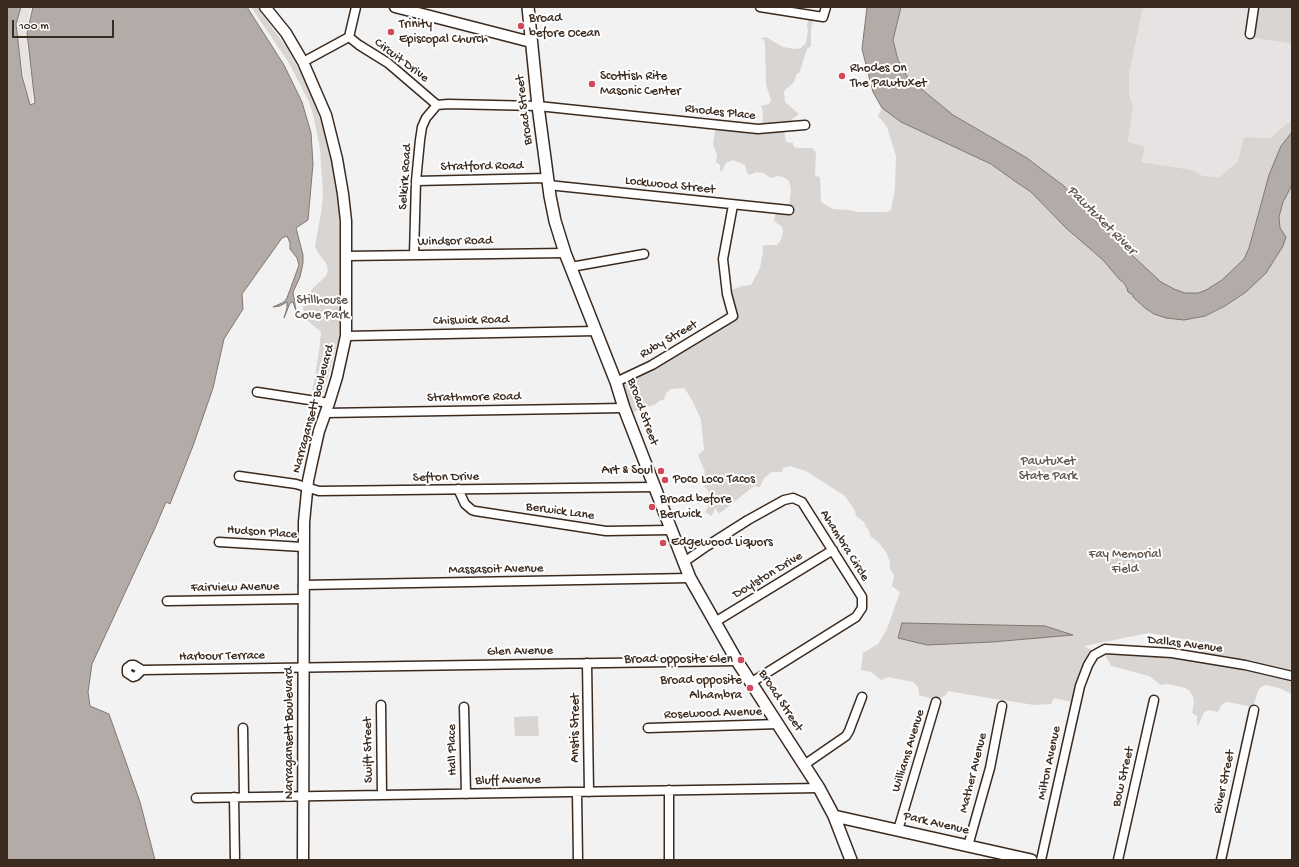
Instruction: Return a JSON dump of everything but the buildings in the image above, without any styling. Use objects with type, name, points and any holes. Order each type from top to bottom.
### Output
[{"type":"main road","name":"Broad Street","points":[[528,7],[538,106],[548,181],[555,221],[565,253],[616,382],[624,408],[637,438],[690,578],[737,660],[819,788],[834,816],[851,860]]},
{"type":"main road","name":"Park Avenue","points":[[834,816],[1031,860]]},
{"type":"street","name":"Narragansett Boulevard","points":[[265,7],[286,33],[303,62],[326,115],[333,140],[343,194],[346,221],[346,336],[329,403],[319,431],[307,488],[303,547],[302,860]]},
{"type":"street","points":[[303,62],[349,37],[356,7]]},
{"type":"street","points":[[395,7],[531,42]]},
{"type":"street","points":[[760,7],[823,17],[826,7]]},
{"type":"street","points":[[1250,34],[1254,7]]},
{"type":"street","name":"Circuit Drive","points":[[349,37],[388,63],[437,105]]},
{"type":"street","points":[[437,105],[538,106]]},
{"type":"street","name":"Selkirk Road","points":[[414,255],[416,181],[422,127],[426,118],[437,105]]},
{"type":"street","name":"Rhodes Place","points":[[538,106],[758,129],[805,125]]},
{"type":"street","name":"Stratford Road","points":[[416,181],[548,181]]},
{"type":"street","name":"Lockwood Street","points":[[548,181],[733,205],[789,210]]},
{"type":"street","name":"Ruby Street","points":[[616,382],[652,365],[733,316],[727,294],[723,259],[733,205]]},
{"type":"street","name":"Windsor Road","points":[[347,256],[565,253]]},
{"type":"street","points":[[572,268],[644,254]]},
{"type":"street","name":"Chiswick Road","points":[[346,336],[596,331]]},
{"type":"street","points":[[257,392],[329,403]]},
{"type":"street","name":"Strathmore Road","points":[[325,413],[624,408]]},
{"type":"street","name":"Sefton Drive","points":[[239,476],[296,484],[319,491],[655,487]]},
{"type":"street","name":"Berwick Lane","points":[[458,490],[465,504],[475,511],[606,531],[671,530]]},
{"type":"street","name":"Ahambra Circle","points":[[684,562],[748,520],[784,500],[793,498],[802,502],[862,597],[860,612],[856,617],[752,682]]},
{"type":"street","name":"Hudson Place","points":[[220,542],[303,547]]},
{"type":"street","name":"Doylston Drive","points":[[715,622],[833,550]]},
{"type":"street","name":"Massasoit Avenue","points":[[303,585],[690,578]]},
{"type":"street","name":"Fairview Avenue","points":[[167,601],[303,599]]},
{"type":"street","name":"Dallas Avenue","points":[[1085,672],[1094,656],[1105,649],[1172,653],[1246,665],[1292,676]]},
{"type":"street","name":"Glen Avenue","points":[[303,668],[737,660]]},
{"type":"street","name":"Anstis Street","points":[[587,663],[589,792]]},
{"type":"street","name":"Harbour Terrace","points":[[142,670],[303,668]]},
{"type":"street","name":"Milton Avenue","points":[[1041,860],[1073,714],[1085,672]]},
{"type":"street","points":[[804,765],[846,736],[850,731],[862,697]]},
{"type":"street","name":"Bow Street","points":[[1118,860],[1154,700]]},
{"type":"street","name":"Williams Avenue","points":[[898,830],[936,702]]},
{"type":"street","name":"Swift Street","points":[[381,705],[382,795]]},
{"type":"street","name":"Mather Avenue","points":[[968,846],[990,768],[1002,706]]},
{"type":"street","name":"Hall Place","points":[[464,707],[466,794]]},
{"type":"street","name":"River Street","points":[[1221,860],[1254,710]]},
{"type":"street","name":"Rosewood Avenue","points":[[648,728],[779,724]]},
{"type":"street","points":[[243,728],[244,797]]},
{"type":"street","name":"Bluff Avenue","points":[[196,798],[819,788]]},
{"type":"street","points":[[669,790],[669,860]]},
{"type":"street","points":[[577,792],[578,860]]},
{"type":"street","points":[[234,797],[235,860]]},
{"type":"shaded area","points":[[7,7],[21,7],[16,24],[22,76],[30,105],[35,103],[27,33],[33,7],[247,7],[284,65],[302,102],[311,133],[313,164],[308,220],[296,228],[303,255],[303,263],[300,277],[293,292],[296,311],[293,302],[290,303],[284,318],[287,302],[280,306],[273,307],[284,302],[287,298],[299,265],[297,258],[290,249],[290,243],[287,236],[282,238],[242,294],[243,309],[224,339],[213,388],[193,446],[170,504],[166,502],[92,664],[88,692],[90,706],[109,714],[140,802],[155,860],[7,860]]},
{"type":"shaded area","points":[[19,7],[31,7],[27,27],[27,40],[33,90],[32,104],[28,103],[16,26]]},
{"type":"shaded area","points":[[867,7],[901,7],[893,40],[898,60],[908,78],[953,115],[1027,158],[1064,186],[1092,218],[1161,282],[1185,293],[1198,293],[1206,290],[1222,280],[1244,259],[1249,248],[1269,175],[1281,146],[1292,132],[1292,185],[1283,202],[1279,217],[1280,228],[1286,237],[1283,246],[1266,273],[1246,292],[1225,306],[1205,316],[1184,320],[1166,318],[1154,314],[1133,297],[1133,295],[1128,292],[1124,283],[1103,260],[1066,228],[1031,192],[991,164],[901,122],[882,108],[873,92],[862,49]]},
{"type":"shaded area","points":[[1143,7],[1253,7],[1250,37],[1292,44],[1292,123],[1287,123],[1271,138],[1244,137],[1238,161],[1220,177],[1203,176],[1192,170],[1140,162],[1128,142],[1133,107],[1129,93],[1129,74]]},
{"type":"shaded area","points":[[902,623],[1045,626],[1073,635],[992,642],[927,645],[898,638]]},
{"type":"green space","name":"Stillhouse Cove Park","points":[[251,7],[257,7],[286,47],[307,84],[325,132],[336,182],[339,209],[341,275],[339,337],[321,401],[311,399],[321,332],[308,321],[303,308],[305,301],[313,288],[326,276],[328,270],[326,263],[318,253],[315,246],[323,195],[320,149],[309,102],[289,63]]},
{"type":"green space","points":[[901,7],[1143,7],[1129,74],[1129,93],[1133,107],[1128,142],[1145,147],[1141,162],[1192,170],[1203,176],[1220,177],[1238,161],[1244,137],[1271,138],[1287,123],[1292,123],[1292,132],[1281,146],[1262,198],[1249,248],[1244,259],[1222,280],[1198,293],[1185,293],[1161,282],[1092,218],[1064,186],[1027,158],[953,115],[908,78],[898,60],[893,40]]},
{"type":"green space","points":[[1253,7],[1292,7],[1292,44],[1250,37]]},
{"type":"green space","name":"Pawtuxet State Park","points":[[809,12],[815,13],[811,29],[811,46],[807,49],[799,74],[797,73],[794,82],[784,91],[785,102],[799,114],[783,126],[786,142],[793,143],[794,147],[798,148],[812,148],[816,152],[815,176],[820,177],[821,202],[833,209],[857,212],[886,212],[891,210],[895,189],[896,156],[887,127],[878,116],[882,108],[901,122],[991,164],[1031,192],[1066,228],[1103,260],[1124,283],[1130,293],[1134,295],[1133,297],[1144,307],[1205,316],[1225,306],[1246,292],[1280,228],[1279,217],[1283,202],[1292,185],[1292,694],[1279,688],[1266,685],[1261,687],[1258,691],[1253,707],[1228,702],[1224,703],[1218,712],[1209,710],[1204,712],[1198,726],[1197,716],[1192,713],[1194,702],[1190,691],[1185,688],[1168,684],[1161,685],[1149,676],[1111,666],[1103,651],[1198,658],[1206,643],[1149,633],[1084,646],[1097,653],[1075,703],[1054,698],[1051,704],[1034,705],[948,691],[946,695],[936,700],[919,695],[918,687],[913,682],[888,677],[881,680],[871,672],[861,670],[863,653],[878,644],[887,629],[900,592],[892,586],[894,575],[890,569],[890,562],[886,552],[879,543],[870,536],[869,530],[864,522],[856,516],[855,511],[845,496],[806,471],[790,466],[783,468],[782,472],[772,472],[764,478],[760,487],[754,486],[719,514],[715,508],[712,516],[705,512],[708,507],[709,500],[708,490],[701,481],[705,472],[698,455],[704,450],[701,420],[685,389],[671,389],[666,393],[664,400],[628,414],[616,382],[729,319],[729,291],[742,286],[751,285],[760,268],[763,251],[762,246],[777,245],[781,240],[783,232],[782,227],[774,221],[777,207],[789,206],[791,190],[789,181],[783,177],[777,176],[771,178],[763,173],[756,172],[750,175],[747,173],[745,165],[733,160],[726,163],[722,171],[720,170],[720,165],[716,162],[717,155],[713,144],[716,124],[762,125],[763,111],[761,106],[769,104],[771,100],[766,85],[765,43],[761,38],[766,37],[783,47],[795,49],[801,48],[806,43]]},
{"type":"green space","points":[[538,716],[539,736],[515,736],[514,717]]},
{"type":"place","name":"Broad before Ocean","points":[[521,26]]},
{"type":"place","name":"Trinity Episcopal Church","points":[[391,32]]},
{"type":"place","name":"Rhodes On The Pawtuxet","points":[[842,76]]},
{"type":"place","name":"Scottish Rite Masonic Center","points":[[592,84]]},
{"type":"place","name":"Art & Soul","points":[[661,471]]},
{"type":"place","name":"Poco Loco Tacos","points":[[665,480]]},
{"type":"place","name":"Broad before Berwick","points":[[652,507]]},
{"type":"place","name":"Edgewood Liquors","points":[[663,543]]},
{"type":"place","name":"Broad opposite Glen","points":[[741,660]]},
{"type":"place","name":"Broad opposite Alhambra","points":[[750,688]]},
{"type":"water label","name":"Pawtuxet River","points":[[1101,221]]},
{"type":"park label","name":"Fay Memorial Field","points":[[1125,562]]}]
